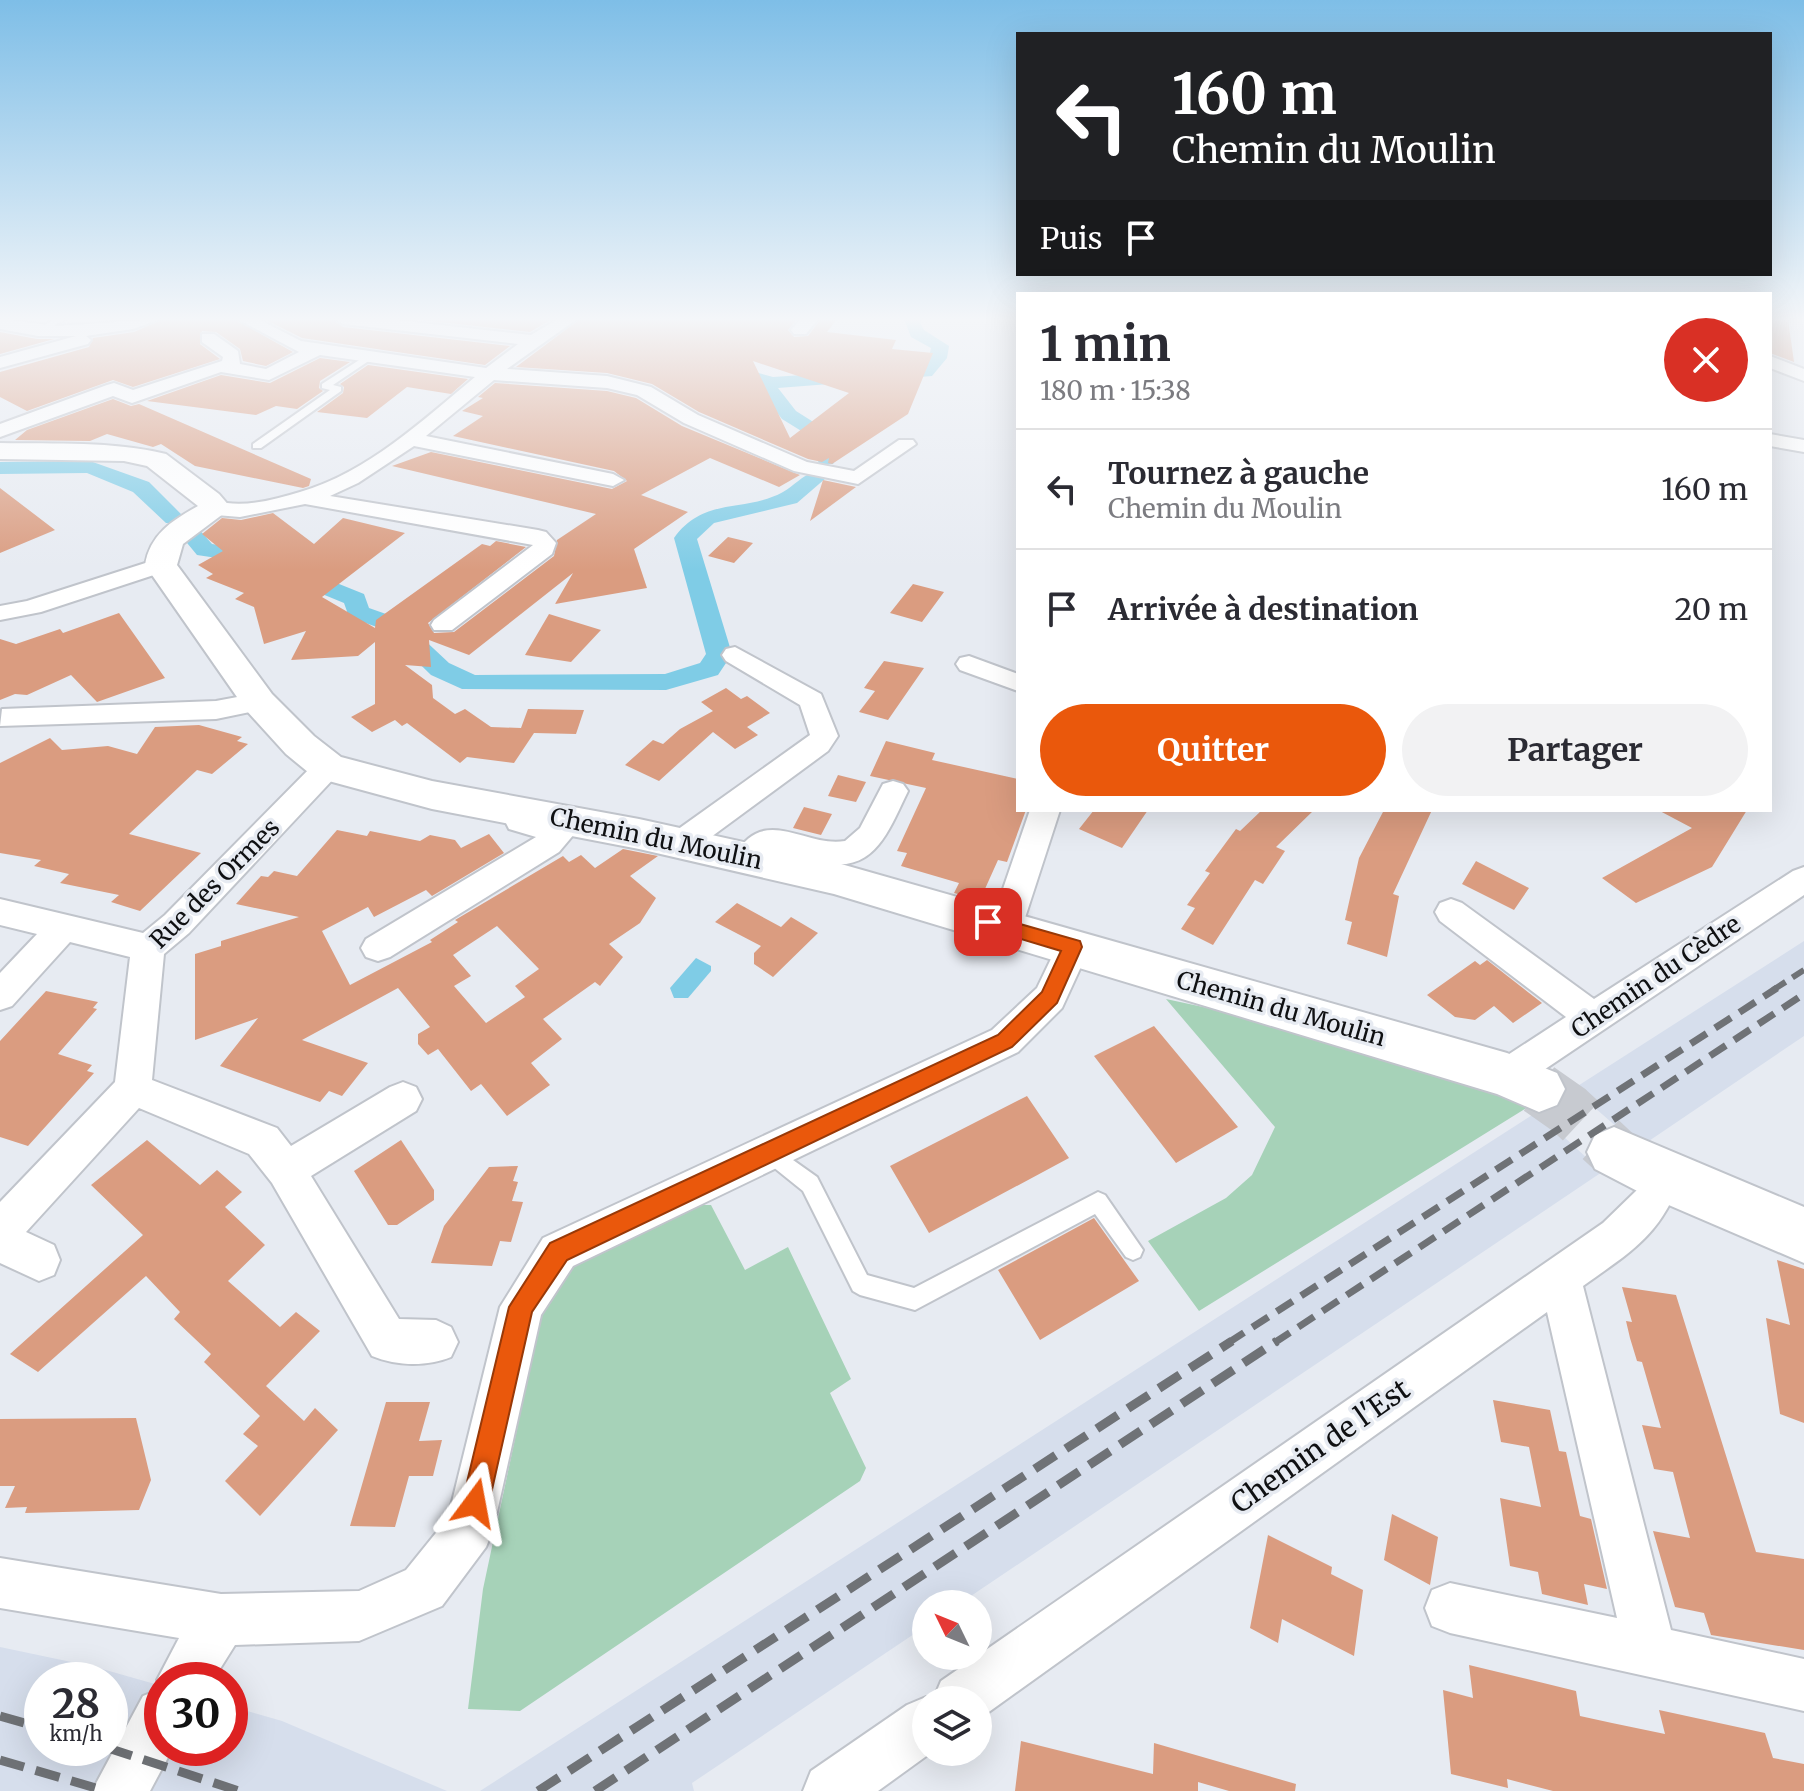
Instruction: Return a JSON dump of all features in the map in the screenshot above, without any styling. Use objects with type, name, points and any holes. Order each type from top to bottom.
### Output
[{"type":"street","points":[[0,431],[77,403]]},
{"type":"street","points":[[0,451],[124,453],[156,460],[216,508],[245,510],[310,499],[359,475],[457,403]]},
{"type":"street","points":[[663,403],[691,419],[801,467],[858,478],[906,444]]},
{"type":"street","points":[[410,439],[613,480]]},
{"type":"street","points":[[1772,440],[1804,446]]},
{"type":"street","points":[[310,499],[538,537],[545,543],[544,549],[443,625]]},
{"type":"street","points":[[0,613],[32,607],[161,565],[161,550],[169,539],[216,508]]},
{"type":"street","name":"Chemin du Moulin","points":[[161,565],[259,702],[300,745],[328,767],[432,795],[749,857],[1006,927],[1523,1082]]},
{"type":"street","points":[[681,843],[818,744],[824,736],[812,700],[735,655]]},
{"type":"street","points":[[969,664],[1016,682]]},
{"type":"street","points":[[2,718],[216,710],[259,702]]},
{"type":"street","name":"Rue des Ormes","points":[[133,1089],[148,948],[177,924],[328,767]]},
{"type":"street","points":[[749,857],[757,846],[776,838],[837,854],[852,851],[866,842],[893,791]]},
{"type":"street","points":[[378,948],[548,844],[560,833],[432,795]]},
{"type":"street","points":[[1006,927],[1044,812]]},
{"type":"street","name":"Chemin du Cèdre","points":[[1523,1082],[1595,1019],[1804,879]]},
{"type":"street","points":[[0,912],[148,948]]},
{"type":"street","points":[[1451,912],[1595,1019]]},
{"type":"street","points":[[0,996],[65,926]]},
{"type":"street","points":[[0,1583],[221,1620],[359,1616],[424,1588],[469,1530],[521,1307],[558,1252],[1005,1041],[1050,998],[1073,947]]},
{"type":"street","points":[[0,1231],[133,1089],[263,1141],[286,1170],[387,1341],[436,1342]]},
{"type":"street","points":[[286,1170],[403,1099]]},
{"type":"street","points":[[1614,1152],[1662,1176],[1804,1235]]},
{"type":"street","name":"Chemin de l'Est","points":[[980,1686],[1617,1237],[1653,1201],[1662,1176]]},
{"type":"street","points":[[0,1241],[39,1260]]},
{"type":"street","points":[[1560,1277],[1650,1650]]},
{"type":"street","points":[[1450,1608],[1804,1685]]},
{"type":"street","points":[[194,1662],[221,1620]]},
{"type":"street","points":[[831,1791],[912,1734]]},
{"type":"street","points":[[120,1791],[144,1748]]},
{"type":"lane","points":[[257,446],[319,403]]},
{"type":"lane","points":[[769,1152],[810,1184],[860,1284],[915,1299],[1098,1202],[1133,1250]]},
{"type":"shaded area","points":[[1804,941],[1804,1036],[1640,1147],[1573,1089]]},
{"type":"shaded area","points":[[1537,1112],[1602,1172],[980,1590],[912,1590],[912,1635],[692,1783],[694,1791],[480,1791]]},
{"type":"shaded area","points":[[0,1647],[71,1662],[24,1662],[24,1766],[128,1766],[128,1676],[144,1681],[144,1766],[248,1766],[248,1711],[282,1721],[447,1791],[0,1791]]},
{"type":"green space","points":[[1166,999],[1245,1016],[1533,1104],[1199,1311],[1148,1241],[1226,1198],[1252,1175],[1275,1127]]},
{"type":"green space","points":[[699,1205],[711,1205],[745,1270],[788,1247],[851,1379],[830,1393],[866,1468],[860,1481],[520,1711],[468,1709],[483,1589],[543,1307],[563,1270]]},
{"type":"water","points":[[696,958],[711,966],[711,971],[688,998],[674,998],[670,988]]},
{"type":"building","points":[[11,403],[50,403],[27,411]]},
{"type":"building","points":[[103,403],[139,404],[311,479],[309,486],[303,488],[195,466],[161,444],[153,447],[107,434],[90,441],[15,440],[27,430]]},
{"type":"building","points":[[159,403],[306,403],[297,409],[276,406],[256,415]]},
{"type":"building","points":[[330,403],[387,403],[367,418],[317,412]]},
{"type":"building","points":[[476,403],[644,403],[682,426],[800,475],[779,487],[710,458],[641,495],[688,512],[634,549],[647,588],[555,604],[573,573],[469,655],[429,640],[431,667],[405,665],[432,685],[433,698],[455,714],[465,709],[491,727],[521,728],[528,709],[584,710],[576,734],[534,733],[514,763],[467,757],[460,763],[407,723],[402,726],[395,720],[372,732],[351,717],[375,704],[375,642],[358,656],[291,660],[306,631],[264,644],[254,607],[235,599],[244,593],[206,578],[213,574],[198,565],[223,551],[202,534],[222,518],[241,520],[273,513],[314,544],[343,518],[405,533],[322,597],[375,628],[376,620],[482,544],[490,546],[496,541],[526,547],[428,623],[434,633],[454,632],[554,556],[557,540],[596,514],[392,466],[431,452],[612,489],[627,481],[614,471],[453,436],[483,416],[462,411]]},
{"type":"building","points":[[683,403],[773,403],[790,438],[836,403],[913,403],[908,414],[832,464],[828,463],[829,458],[822,462],[808,459]]},
{"type":"building","points":[[823,480],[856,487],[810,521]]},
{"type":"building","points":[[0,488],[55,530],[0,553]]},
{"type":"building","points":[[728,537],[753,543],[734,563],[708,556]]},
{"type":"building","points":[[913,584],[944,592],[922,622],[890,613]]},
{"type":"building","points":[[119,613],[165,678],[97,702],[71,675],[27,695],[15,694],[0,700],[0,639],[16,644],[60,629],[63,633]]},
{"type":"building","points":[[549,614],[601,630],[571,662],[525,655]]},
{"type":"building","points":[[884,661],[924,668],[888,720],[859,712],[875,691],[864,688]]},
{"type":"building","points":[[726,688],[741,699],[747,696],[770,713],[747,727],[758,735],[735,749],[713,732],[659,781],[625,765],[653,740],[663,744],[680,729],[713,711],[701,702]]},
{"type":"building","points":[[199,725],[242,737],[237,741],[248,744],[212,774],[197,770],[129,834],[201,853],[140,911],[111,902],[119,895],[60,883],[69,874],[34,866],[41,860],[0,853],[0,763],[50,738],[62,750],[108,746],[137,754],[155,727]]},
{"type":"building","points":[[886,741],[935,753],[932,760],[1016,779],[1016,812],[1025,812],[1007,862],[998,860],[980,900],[954,893],[959,883],[901,866],[907,853],[897,851],[926,788],[870,776]]},
{"type":"building","points":[[838,775],[866,782],[856,802],[828,796]]},
{"type":"building","points":[[804,807],[832,814],[821,835],[793,828]]},
{"type":"building","points":[[1092,812],[1147,812],[1122,848],[1079,829]]},
{"type":"building","points":[[1260,812],[1312,812],[1276,847],[1285,851],[1263,884],[1255,880],[1213,945],[1181,929],[1195,908],[1187,905],[1210,873],[1205,871],[1236,829],[1240,831]]},
{"type":"building","points":[[1383,812],[1431,812],[1393,894],[1399,896],[1387,957],[1347,944],[1352,922],[1345,920],[1359,858]]},
{"type":"building","points":[[1662,812],[1746,812],[1712,867],[1636,903],[1602,878],[1692,828]]},
{"type":"building","points":[[337,830],[367,836],[370,831],[420,841],[430,835],[455,840],[461,848],[489,834],[504,853],[432,896],[426,890],[374,917],[368,907],[322,931],[350,985],[432,942],[430,940],[458,922],[455,920],[563,856],[569,862],[581,855],[595,868],[623,849],[658,856],[630,876],[656,898],[640,923],[609,944],[623,957],[600,986],[595,982],[543,1019],[562,1039],[531,1063],[550,1085],[507,1116],[481,1084],[471,1091],[438,1049],[428,1055],[418,1044],[418,1034],[430,1027],[398,988],[302,1040],[368,1063],[342,1096],[329,1091],[320,1102],[220,1066],[258,1018],[195,1040],[195,954],[221,946],[221,941],[299,917],[236,904],[261,876],[268,877],[274,871],[297,876]],"holes":[[[497,926],[539,969],[515,986],[525,997],[486,1023],[454,986],[471,976],[453,955]]]},
{"type":"building","points":[[1476,861],[1529,888],[1514,910],[1462,884]]},
{"type":"building","points":[[737,903],[781,927],[791,917],[818,933],[773,977],[754,964],[754,953],[761,946],[715,922]]},
{"type":"building","points":[[1487,960],[1542,1003],[1513,1023],[1494,1006],[1475,1020],[1455,1017],[1427,995],[1475,961],[1480,965]]},
{"type":"building","points":[[46,991],[98,1002],[93,1008],[97,1009],[58,1054],[92,1065],[87,1071],[94,1073],[28,1146],[0,1137],[0,1041]]},
{"type":"building","points":[[1154,1026],[1238,1127],[1176,1163],[1094,1056]]},
{"type":"building","points":[[1027,1096],[1069,1158],[929,1233],[890,1166]]},
{"type":"building","points":[[147,1140],[200,1185],[217,1170],[242,1192],[225,1207],[265,1245],[228,1281],[280,1327],[296,1312],[320,1331],[266,1386],[304,1421],[315,1408],[338,1430],[260,1516],[225,1481],[258,1446],[243,1434],[260,1416],[204,1362],[211,1354],[174,1319],[180,1312],[146,1276],[38,1372],[10,1354],[143,1235],[91,1185]]},
{"type":"building","points":[[401,1140],[434,1190],[434,1200],[397,1225],[388,1225],[354,1171]]},
{"type":"building","points":[[518,1166],[513,1181],[518,1182],[512,1201],[523,1202],[511,1242],[500,1241],[492,1266],[431,1263],[444,1226],[489,1167]]},
{"type":"building","points":[[1094,1218],[1139,1281],[1040,1340],[998,1270]]},
{"type":"building","points":[[1777,1260],[1804,1269],[1804,1423],[1780,1414],[1766,1318],[1790,1325]]},
{"type":"building","points":[[1622,1287],[1676,1295],[1756,1552],[1804,1559],[1804,1650],[1711,1635],[1704,1613],[1675,1607],[1653,1531],[1690,1538],[1673,1472],[1654,1469],[1642,1425],[1661,1428],[1642,1362],[1637,1361],[1630,1338],[1626,1321],[1632,1322]]},
{"type":"building","points":[[1493,1400],[1550,1410],[1559,1451],[1566,1452],[1580,1516],[1591,1519],[1607,1589],[1584,1584],[1588,1605],[1542,1594],[1538,1572],[1510,1566],[1500,1498],[1541,1507],[1529,1447],[1501,1442]]},
{"type":"building","points":[[386,1402],[430,1402],[419,1441],[442,1440],[433,1476],[409,1476],[395,1527],[350,1526]]},
{"type":"building","points":[[136,1418],[151,1480],[139,1510],[25,1513],[27,1507],[5,1508],[15,1486],[0,1486],[0,1419]]},
{"type":"building","points":[[1392,1514],[1438,1537],[1430,1585],[1384,1560]]},
{"type":"building","points":[[1268,1535],[1332,1567],[1331,1574],[1363,1590],[1354,1656],[1282,1619],[1278,1643],[1250,1628]]},
{"type":"building","points":[[1469,1665],[1576,1691],[1580,1716],[1665,1734],[1659,1710],[1765,1733],[1773,1758],[1804,1764],[1804,1791],[1553,1791],[1507,1779],[1508,1788],[1451,1774],[1443,1690],[1473,1698]]},
{"type":"building","points":[[1021,1741],[1153,1774],[1154,1743],[1296,1784],[1295,1791],[1229,1791],[1198,1782],[1198,1791],[1015,1791]]},
{"type":"waterway","points":[[779,403],[789,415],[819,434],[829,455],[826,460]]},
{"type":"waterway","points":[[0,468],[90,467],[141,487],[174,518]]},
{"type":"waterway","points":[[189,532],[205,550],[249,556],[355,599],[358,612],[394,625],[440,669],[471,683],[666,682],[709,669],[719,654],[685,538],[706,518],[789,498],[815,478]]},
{"type":"tunnel","points":[[1539,1089],[1569,1110],[1614,1152]]},
{"type":"railway","points":[[1773,990],[1804,970]]},
{"type":"railway","points":[[1228,1343],[1777,988]]},
{"type":"railway","points":[[1274,1343],[1804,994]]},
{"type":"railway","points":[[538,1791],[1232,1341]]},
{"type":"railway","points":[[595,1791],[1277,1341]]},
{"type":"railway","points":[[0,1716],[24,1723]]},
{"type":"railway","points":[[128,1755],[239,1791]]},
{"type":"railway","points":[[0,1760],[106,1791]]},
{"type":"route","points":[[475,1503],[521,1307],[558,1252],[1005,1041],[1050,998],[1073,947],[988,922]]}]
